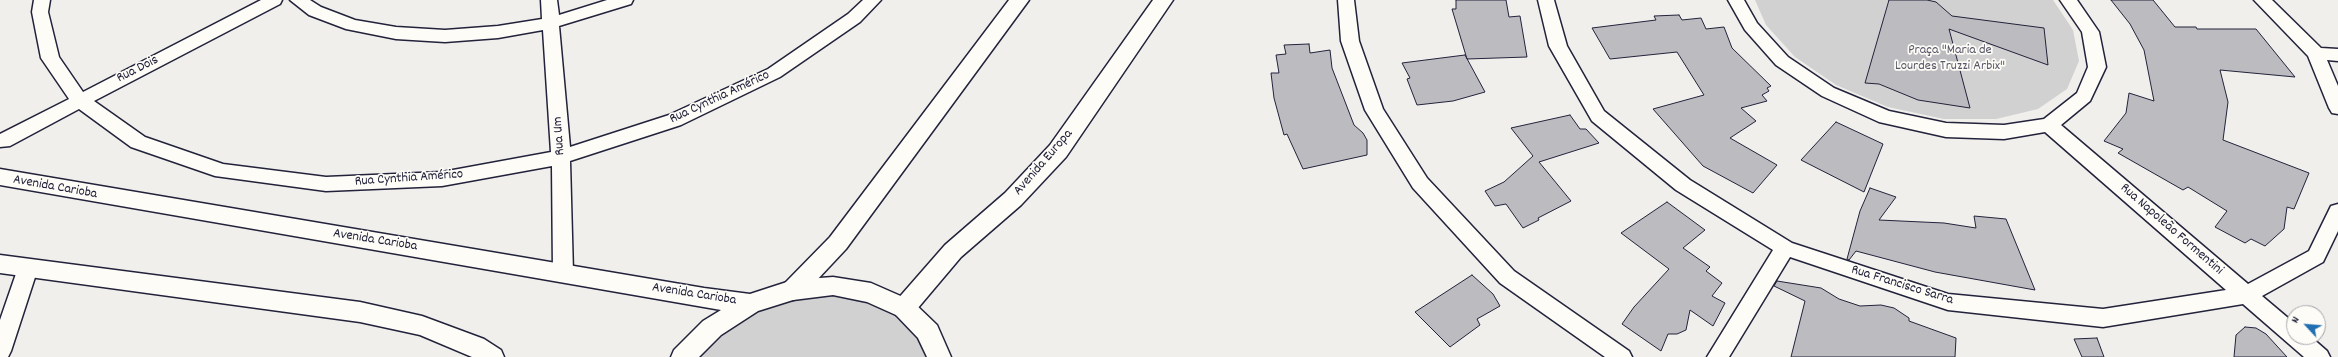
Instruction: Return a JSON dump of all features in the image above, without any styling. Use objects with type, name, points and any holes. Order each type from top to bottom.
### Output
[{"type":"main road","points":[[793,290],[838,242],[1019,0]]},
{"type":"main road","name":"Avenida Europa","points":[[904,308],[953,252],[1013,199],[1058,151],[1163,0]]},
{"type":"main road","name":"Avenida Carioba","points":[[0,177],[56,188],[704,298],[750,304]]},
{"type":"main road","points":[[0,264],[360,312],[422,326],[475,346],[492,357]]},
{"type":"main road","points":[[683,357],[712,328],[750,304],[793,290],[841,288],[871,293],[904,308],[928,332],[939,357]]},
{"type":"street","name":"Rua Cynthia Américo","points":[[42,0],[40,12],[50,58],[79,100],[138,142],[222,171],[326,184],[442,179],[561,157],[675,120],[774,73],[854,18],[873,0]]},
{"type":"street","name":"Rua Dois","points":[[4,141],[79,100],[274,0]]},
{"type":"street","points":[[298,0],[315,11],[352,25],[396,33],[445,36],[498,32],[551,23],[626,0]]},
{"type":"street","name":"Rua Um","points":[[549,0],[561,157],[563,273]]},
{"type":"street","points":[[1346,0],[1350,41],[1374,110],[1420,183],[1507,277],[1621,357]]},
{"type":"street","name":"Rua Francisco Sarra","points":[[1546,0],[1558,46],[1598,116],[1683,185],[1785,248],[1948,302],[2103,318],[2246,295],[2316,256],[2338,210]]},
{"type":"street","points":[[1736,0],[1751,26],[1782,61],[1828,92],[1885,116],[1946,130],[2004,132],[2049,125],[2084,97],[2097,67],[2090,32],[2068,0]]},
{"type":"street","points":[[2262,0],[2316,53],[2338,108]]},
{"type":"street","points":[[2316,53],[2338,55]]},
{"type":"street","name":"Rua Napoleão Formentini","points":[[2049,125],[2286,328]]},
{"type":"street","points":[[1718,357],[1785,248]]},
{"type":"street","points":[[0,351],[28,268]]},
{"type":"street","name":"Rua Napoleão Formentini","points":[[2305,345],[2319,357]]},
{"type":"green space","name":"Praça \"Maria de Lourdes Truzzi Arbix\"","points":[[1755,0],[2053,0],[2073,30],[2079,61],[2067,89],[2038,109],[1996,119],[1944,119],[1888,107],[1836,85],[1795,57],[1766,25]]},
{"type":"green space","points":[[831,295],[865,301],[894,315],[916,336],[926,357],[697,357],[725,329],[758,310],[794,298]]},
{"type":"building","points":[[1456,0],[1506,0],[1509,17],[1520,16],[1527,57],[1467,59],[1452,9],[1456,9]]},
{"type":"building","points":[[1889,0],[1927,0],[1936,2],[1952,16],[2044,28],[2048,65],[1949,29],[1970,108],[1918,100],[1879,84],[1865,83]]},
{"type":"building","points":[[2111,0],[2153,0],[2175,27],[2196,27],[2197,29],[2256,29],[2295,77],[2220,70],[2228,102],[2223,140],[2309,173],[2294,209],[2287,207],[2284,229],[2265,246],[2251,239],[2245,243],[2215,227],[2227,211],[2188,187],[2183,190],[2118,153],[2123,149],[2104,141],[2126,113],[2129,93],[2154,101],[2144,50],[2130,24]]},
{"type":"building","points":[[1679,15],[1682,20],[1701,18],[1706,29],[1724,27],[1732,48],[1771,86],[1767,88],[1769,91],[1762,95],[1767,101],[1741,108],[1756,121],[1730,138],[1777,165],[1753,193],[1703,166],[1653,109],[1704,95],[1677,52],[1610,59],[1592,28],[1656,20],[1654,16]]},
{"type":"building","points":[[1309,44],[1310,53],[1330,50],[1332,68],[1354,125],[1363,133],[1367,140],[1367,155],[1303,169],[1287,134],[1284,135],[1274,98],[1271,73],[1279,73],[1276,55],[1286,54],[1284,45]]},
{"type":"building","points":[[1465,55],[1485,92],[1453,101],[1417,105],[1407,79],[1410,78],[1402,63]]},
{"type":"building","points":[[1570,115],[1580,129],[1586,129],[1599,143],[1539,162],[1571,201],[1538,218],[1539,220],[1523,228],[1506,204],[1495,206],[1485,191],[1504,182],[1533,156],[1511,128]]},
{"type":"building","points":[[1836,122],[1883,144],[1864,192],[1801,160]]},
{"type":"building","points":[[1870,188],[1896,197],[1879,220],[1944,223],[1976,228],[1974,216],[2006,219],[2035,290],[1935,272],[1856,251],[1849,260],[1847,259],[1860,211]]},
{"type":"building","points":[[1667,202],[1705,230],[1683,248],[1710,267],[1706,271],[1722,283],[1712,296],[1725,303],[1713,326],[1690,310],[1686,330],[1677,334],[1668,334],[1661,351],[1622,324],[1634,307],[1669,269],[1621,233]]},
{"type":"building","points":[[1472,275],[1493,294],[1500,306],[1477,319],[1480,325],[1450,347],[1415,312]]},
{"type":"building","points":[[1777,281],[1821,288],[1839,299],[1860,306],[1881,305],[1894,308],[1909,318],[1909,321],[1956,338],[1955,357],[1791,357],[1805,301],[1774,286]]},
{"type":"building","points":[[2245,327],[2256,328],[2266,334],[2287,357],[2234,357],[2236,335]]},
{"type":"building","points":[[2097,338],[2104,357],[2082,357],[2074,339]]}]
